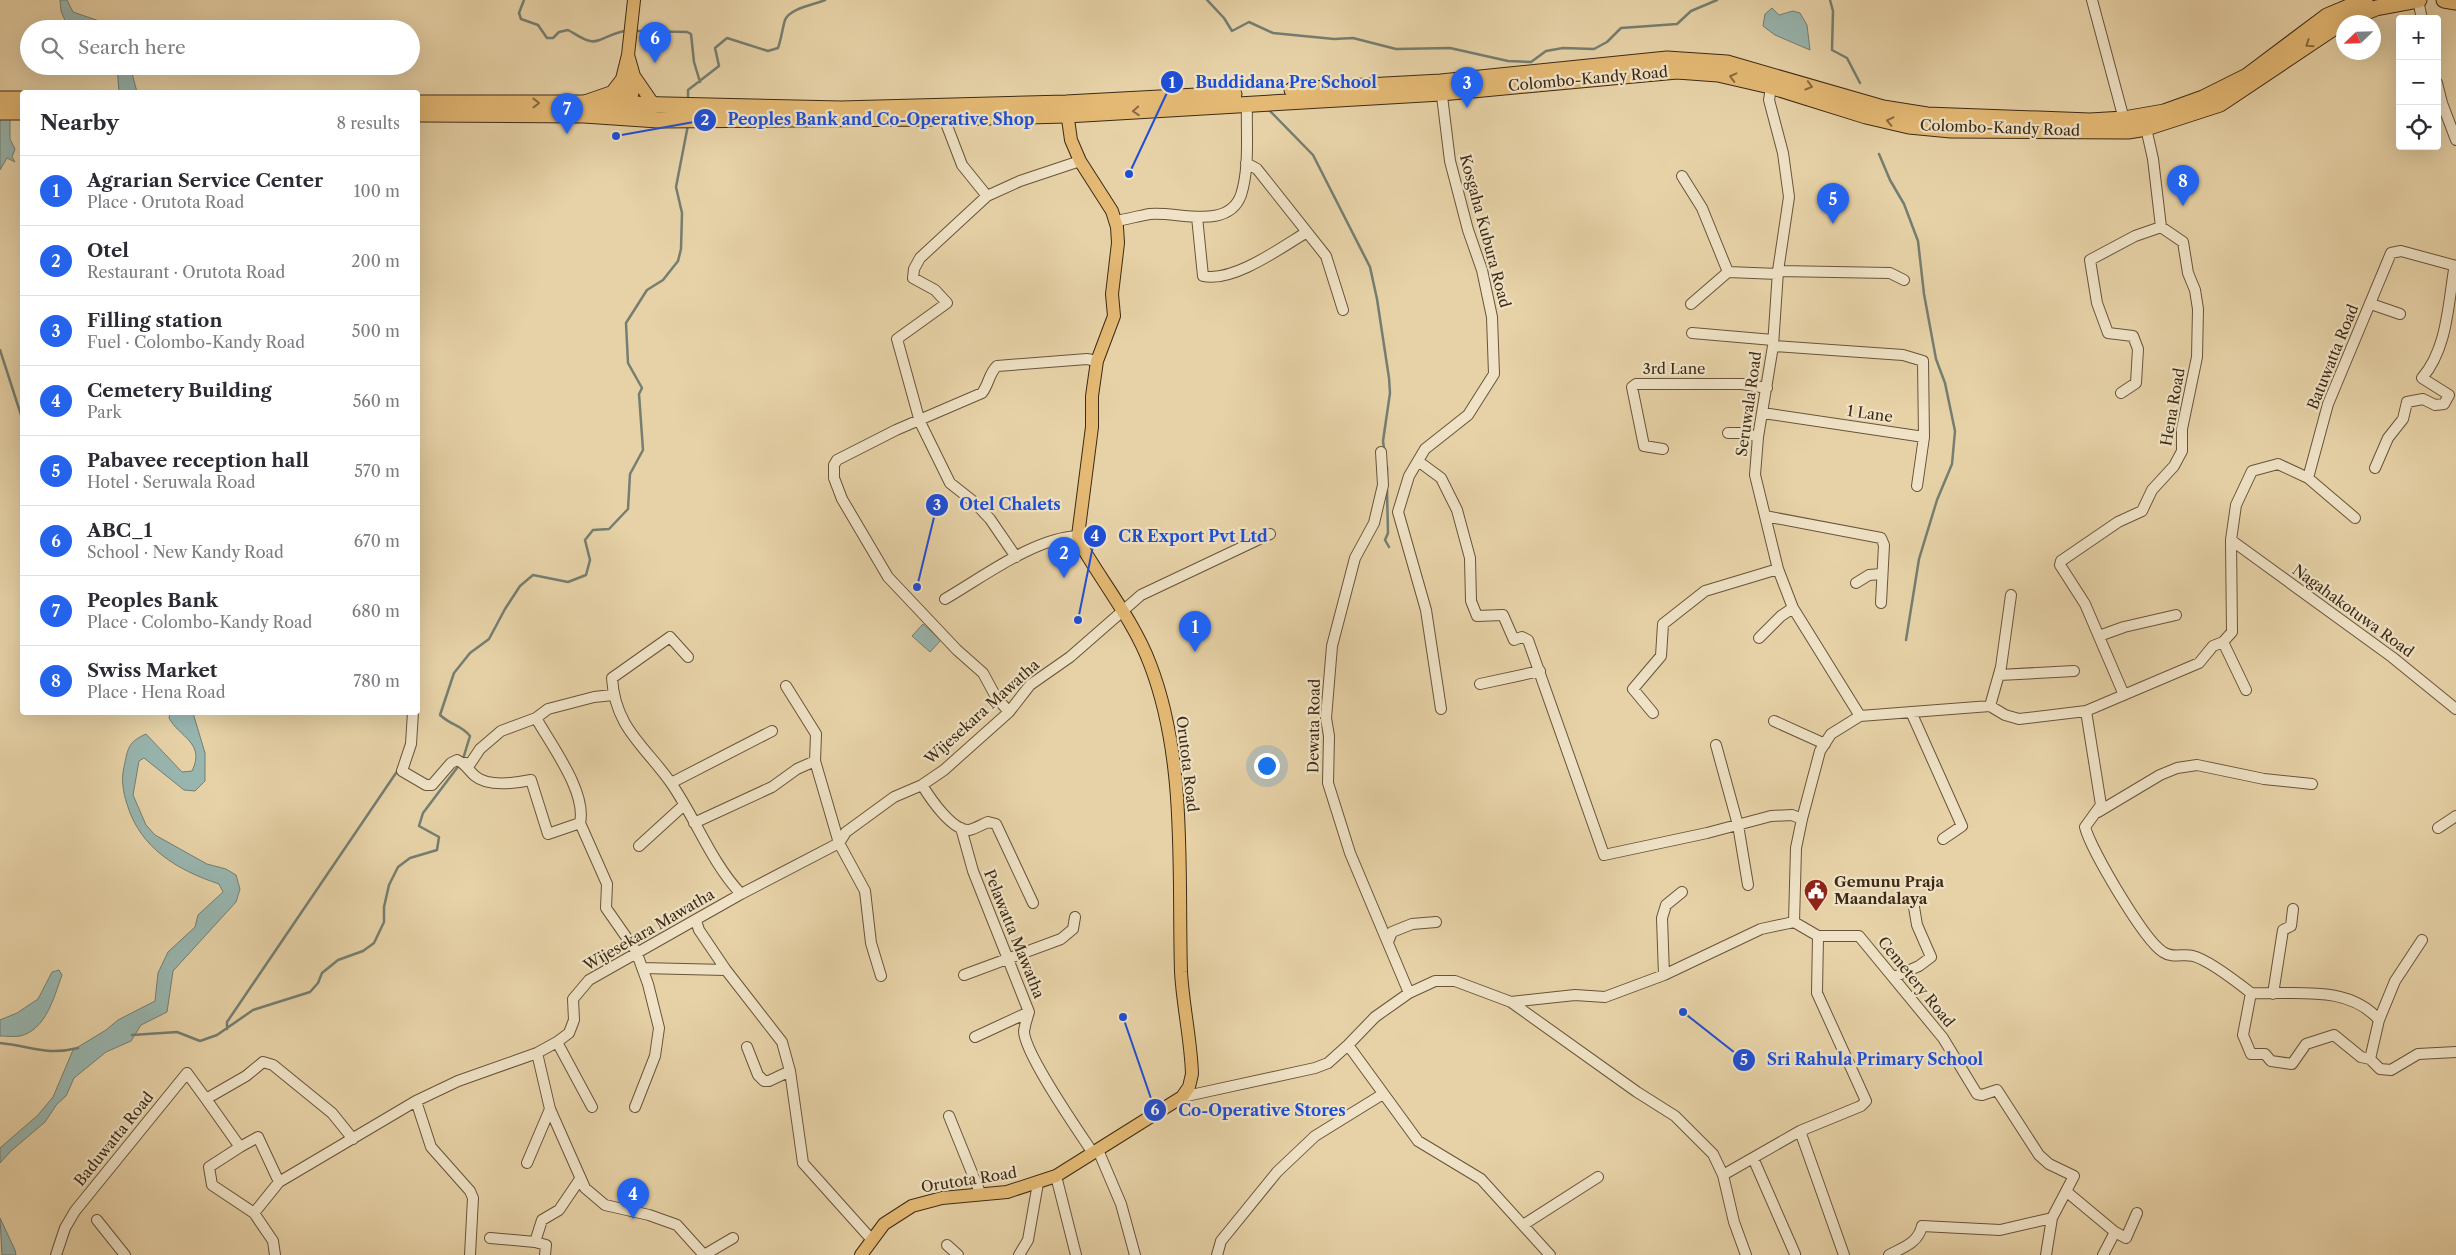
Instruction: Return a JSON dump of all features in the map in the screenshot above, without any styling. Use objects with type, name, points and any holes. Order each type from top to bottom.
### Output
[{"type":"highway","name":"Colombo-Kandy Road","points":[[2126,125],[2203,98],[2247,76],[2327,16],[2365,0]]},
{"type":"highway","name":"Colombo-Kandy Road","points":[[420,114],[584,115],[663,110],[944,118],[1677,71],[1772,81],[1866,116],[1909,126],[1952,130],[2126,125],[2146,128],[2220,104],[2344,21],[2376,8],[2418,0]]},
{"type":"highway","points":[[2444,0],[2456,2]]},
{"type":"highway","name":"Colombo-Kandy Road","points":[[724,113],[841,109],[1066,109],[1247,103],[1441,87]]},
{"type":"highway","points":[[0,99],[20,99]]},
{"type":"highway","name":"Colombo-Kandy Road","points":[[420,103],[584,103],[627,111]]},
{"type":"highway","points":[[0,112],[20,112]]},
{"type":"main road","points":[[627,111],[629,49],[634,0]]},
{"type":"main road","points":[[584,103],[612,92],[628,77]]},
{"type":"main road","points":[[628,77],[663,110]]},
{"type":"main road","points":[[1066,109],[1071,140],[1080,161],[1108,202],[1116,221],[1118,243],[1112,294],[1114,316],[1097,360],[1092,396],[1089,453],[1078,536]]},
{"type":"main road","name":"Orutota Road","points":[[861,1255],[884,1224],[912,1206],[942,1198],[1006,1192],[1056,1176],[1182,1097],[1189,1087],[1192,1074],[1181,974],[1178,813],[1164,710],[1156,680],[1141,643],[1084,550],[1078,536]]},
{"type":"street","points":[[2092,0],[2126,125]]},
{"type":"street","points":[[2418,0],[2421,15]]},
{"type":"street","name":"Seruwala Road","points":[[1772,81],[1769,100],[1783,153],[1789,197],[1778,272],[1773,343],[1758,437],[1755,475],[1778,569],[1793,608],[1860,716]]},
{"type":"street","name":"Kosgaha Kubura Road","points":[[1441,87],[1450,161],[1468,230],[1482,270],[1492,317],[1494,374],[1468,415],[1425,449],[1409,476],[1398,512],[1426,610],[1442,709]]},
{"type":"street","points":[[2441,100],[2456,140]]},
{"type":"street","points":[[1116,221],[1151,214],[1197,217],[1219,216],[1233,208],[1241,195],[1246,163],[1247,103]]},
{"type":"street","points":[[944,118],[962,165],[987,196]]},
{"type":"street","points":[[2121,393],[2136,383],[2138,349],[2133,336],[2108,333],[2097,303],[2090,260],[2135,236],[2161,228],[2153,159],[2146,128]]},
{"type":"street","points":[[1016,557],[990,519],[974,502],[950,483],[920,422],[897,339],[947,303],[935,290],[913,278],[914,269],[920,258],[987,196],[1020,181],[1080,161]]},
{"type":"street","points":[[1246,163],[1257,169],[1326,256],[1343,310]]},
{"type":"street","points":[[1682,176],[1702,208],[1728,272]]},
{"type":"street","points":[[1197,217],[1204,276],[1213,278],[1235,273],[1307,232]]},
{"type":"street","name":"Hena Road","points":[[2124,695],[2085,604],[2060,565],[2061,561],[2118,522],[2142,511],[2152,490],[2174,466],[2182,451],[2182,430],[2197,357],[2198,309],[2195,290],[2188,273],[2184,242],[2161,228]]},
{"type":"street","name":"Batuwatta Road","points":[[2308,478],[2328,404],[2391,253],[2402,252],[2455,266]]},
{"type":"street","points":[[2375,468],[2388,438],[2403,419],[2407,402],[2424,399],[2435,404],[2444,404],[2449,395],[2422,378],[2430,368],[2440,346],[2455,266]]},
{"type":"street","points":[[1691,304],[1728,272],[1890,273],[1904,280]]},
{"type":"street","points":[[2371,304],[2400,314]]},
{"type":"street","points":[[1692,333],[1773,343],[1903,355],[1924,361],[1924,437],[1917,486]]},
{"type":"street","points":[[1009,712],[996,697],[983,673],[957,650],[888,577],[842,499],[834,478],[834,465],[837,460],[896,430],[920,422],[982,393],[988,386],[992,370],[997,366],[1088,359],[1097,360]]},
{"type":"street","name":"3rd Lane","points":[[1663,448],[1644,446],[1632,387],[1636,384],[1742,384],[1767,388]]},
{"type":"street","name":"1 Lane","points":[[1763,413],[1924,437]]},
{"type":"street","points":[[1728,433],[1743,433],[1758,437]]},
{"type":"street","name":"Dewata Road","points":[[1381,452],[1383,486],[1374,523],[1354,558],[1332,646],[1326,718],[1329,736],[1328,783],[1350,853],[1409,993]]},
{"type":"street","points":[[1418,461],[1441,478],[1457,510],[1470,558],[1470,601],[1477,616],[1503,615],[1514,640],[1522,637],[1528,640],[1604,855],[1771,816],[1792,815],[1802,819]]},
{"type":"street","points":[[1794,922],[1796,848],[1820,751],[1832,734],[1860,716],[1990,706],[2005,716],[2019,719],[2086,711],[2199,663],[2213,646],[2224,642],[2232,632],[2231,540],[2236,505],[2252,472],[2278,464],[2308,478],[2355,518]]},
{"type":"street","points":[[1765,516],[1881,538],[1884,545],[1880,603]]},
{"type":"street","name":"Wijesekara Mawatha","points":[[279,1182],[416,1101],[458,1081],[538,1053],[557,1042],[569,1033],[574,1020],[573,999],[589,980],[636,951],[696,921],[741,894],[839,843],[846,832],[894,797],[922,785],[944,770],[1009,712],[1030,685],[1070,657],[1141,595],[1270,534]]},
{"type":"street","points":[[945,599],[1016,557],[1062,536],[1078,536]]},
{"type":"street","name":"Nagahakotuwa Road","points":[[2231,540],[2392,657],[2456,709]]},
{"type":"street","points":[[1653,713],[1633,689],[1661,656],[1663,624],[1705,591],[1778,569]]},
{"type":"street","points":[[1856,583],[1869,575],[1881,574]]},
{"type":"street","points":[[1990,706],[1999,675],[2010,595]]},
{"type":"street","points":[[1759,638],[1781,616],[1793,608]]},
{"type":"street","points":[[2099,636],[2124,627],[2176,614]]},
{"type":"street","points":[[688,657],[670,637],[612,678],[613,695],[628,732],[671,783],[726,878],[741,894]]},
{"type":"street","points":[[2224,642],[2246,690]]},
{"type":"street","points":[[1480,684],[1540,671]]},
{"type":"street","points":[[1999,675],[2074,671]]},
{"type":"street","points":[[786,686],[816,734],[815,761],[839,843],[865,891],[870,942],[881,976]]},
{"type":"street","points":[[413,715],[411,744],[402,771],[426,785],[432,785],[451,764],[461,762],[470,764],[480,748],[501,731],[536,718],[548,709],[594,697],[613,695]]},
{"type":"street","points":[[2086,711],[2101,805],[2098,812],[2085,827],[2100,862],[2149,938],[2163,952],[2172,956],[2193,956],[2231,977],[2251,992],[2328,994],[2351,999],[2369,1009],[2379,1020]]},
{"type":"street","points":[[1911,712],[1962,826],[1943,839]]},
{"type":"street","points":[[536,718],[572,781],[582,814],[580,823],[607,884],[606,908],[636,951],[659,1028],[655,1056],[635,1107]]},
{"type":"street","points":[[1774,721],[1825,744]]},
{"type":"street","points":[[671,783],[772,731]]},
{"type":"street","points":[[1716,744],[1738,825],[1748,885]]},
{"type":"street","points":[[694,823],[772,786],[796,768],[815,761]]},
{"type":"street","points":[[461,762],[476,777],[489,781],[514,784],[531,780],[548,834],[580,823]]},
{"type":"street","points":[[2098,812],[2160,775],[2177,768],[2197,765],[2264,779],[2312,784]]},
{"type":"street","points":[[922,785],[942,814],[961,828],[970,830],[988,822],[996,824],[1033,903]]},
{"type":"street","points":[[639,846],[684,805]]},
{"type":"street","points":[[2438,828],[2456,816]]},
{"type":"street","name":"Pelawatta Mawatha","points":[[961,828],[973,871],[1029,1012],[1024,1032],[1051,1090],[1096,1152],[1120,1204],[1135,1255]]},
{"type":"street","points":[[1664,975],[1662,918],[1666,905],[1682,892]]},
{"type":"street","points":[[1894,977],[1919,966],[1931,957],[1917,925],[1913,901]]},
{"type":"street","points":[[2273,994],[2283,930],[2291,926],[2293,910]]},
{"type":"street","points":[[964,975],[1061,938],[1073,929],[1075,918]]},
{"type":"street","points":[[696,921],[699,930],[726,970],[782,1042],[790,1071],[803,1163],[872,1240]]},
{"type":"street","points":[[1388,942],[1392,932],[1412,924],[1436,922]]},
{"type":"street","points":[[1511,1002],[1575,995],[1605,997],[1664,975],[1761,929],[1794,922],[1818,936],[1817,993],[1866,1101],[1862,1106],[1800,1131],[1723,1175]]},
{"type":"street","name":"Cemetery Road","points":[[1818,936],[1859,936],[1943,1038],[1977,1094],[1982,1095],[1997,1090],[2039,1155],[2049,1164],[2074,1176],[2068,1192]]},
{"type":"street","points":[[2370,1059],[2379,1020],[2395,981],[2422,940]]},
{"type":"street","points":[[642,968],[726,970]]},
{"type":"street","points":[[1182,1097],[1315,1068],[1328,1062],[1348,1045],[1375,1017],[1409,993],[1435,981],[1455,981],[1511,1002],[1637,1092],[1675,1116],[1713,1154],[1723,1175],[1734,1222],[1746,1255]]},
{"type":"street","points":[[2251,992],[2243,1035],[2251,1054],[2265,1054],[2271,1061],[2292,1064],[2306,1044],[2334,1035],[2360,1057],[2370,1059],[2380,1069],[2391,1070],[2418,1054],[2456,1052]]},
{"type":"street","points":[[975,1037],[1029,1012]]},
{"type":"street","points":[[557,1042],[592,1107]]},
{"type":"street","points":[[1348,1045],[1418,1141],[1480,1179],[1550,1255]]},
{"type":"street","points":[[747,1047],[758,1076],[764,1081],[769,1081],[790,1071]]},
{"type":"street","points":[[538,1053],[550,1109],[580,1179],[586,1188],[605,1205],[649,1215],[677,1225],[704,1255],[733,1238]]},
{"type":"street","points":[[240,1147],[206,1099],[246,1076],[263,1062],[273,1065],[332,1113],[353,1139]]},
{"type":"street","name":"Baduwatta Road","points":[[56,1255],[65,1228],[75,1211],[187,1073],[206,1099]]},
{"type":"street","points":[[1217,1255],[1221,1241],[1276,1172],[1315,1136],[1383,1094]]},
{"type":"street","points":[[416,1101],[431,1147],[470,1191],[473,1198],[470,1255]]},
{"type":"street","points":[[527,1163],[550,1109]]},
{"type":"street","points":[[949,1116],[980,1195]]},
{"type":"street","points":[[1800,1131],[1844,1255]]},
{"type":"street","points":[[254,1213],[279,1182],[258,1137],[209,1167],[212,1185],[254,1213],[273,1242],[275,1255]]},
{"type":"street","points":[[1753,1158],[1795,1254]]},
{"type":"street","points":[[1056,1176],[1076,1255]]},
{"type":"street","points":[[1523,1225],[1598,1177]]},
{"type":"street","points":[[535,1242],[542,1220],[559,1210],[580,1179]]},
{"type":"street","points":[[1019,1255],[1028,1240],[1038,1183]]},
{"type":"street","points":[[2046,1255],[2052,1218],[2068,1192],[2115,1232],[2126,1238],[2137,1214]]},
{"type":"street","points":[[1889,1255],[1914,1242],[1920,1234],[1922,1226],[2000,1230],[2052,1218]]},
{"type":"street","points":[[97,1220],[125,1255]]},
{"type":"street","points":[[2103,1255],[2115,1232]]},
{"type":"street","points":[[490,1238],[535,1242],[546,1245],[544,1255]]},
{"type":"street","points":[[947,1246],[958,1255]]},
{"type":"water","points":[[60,0],[67,0],[73,12],[96,20],[65,20],[61,11]]},
{"type":"water","points":[[1772,8],[1779,15],[1793,11],[1800,13],[1807,25],[1810,50],[1775,35],[1763,26],[1765,14]]},
{"type":"water","points":[[118,75],[132,75],[136,90],[119,90]]},
{"type":"water","points":[[0,116],[10,117],[10,139],[15,149],[12,157],[15,162],[7,158],[0,170]]},
{"type":"water","points":[[923,624],[941,640],[930,652],[912,636]]},
{"type":"water","points":[[170,715],[194,715],[205,753],[205,781],[195,791],[184,790],[144,758],[139,761],[133,795],[146,825],[155,835],[207,864],[226,869],[236,875],[240,889],[236,902],[173,971],[167,1012],[141,1025],[131,1041],[106,1052],[74,1078],[66,1096],[57,1104],[45,1122],[0,1163],[0,1148],[38,1115],[53,1097],[73,1050],[106,1030],[118,1020],[155,1001],[158,973],[168,952],[195,927],[198,915],[223,892],[219,884],[175,864],[151,845],[133,819],[126,799],[123,776],[128,750],[132,743],[146,734],[182,772],[192,771],[196,754],[194,747],[173,725],[169,718]]},
{"type":"water","points":[[59,970],[62,975],[43,1020],[29,1033],[20,1036],[0,1036],[0,1020],[17,1013],[38,999],[52,972]]},
{"type":"water","points":[[0,1218],[15,1250],[16,1255],[2,1255]]},
{"type":"waterway","points":[[524,0],[519,13],[521,19],[538,25],[547,38],[553,38],[559,32],[568,30],[584,39],[594,41],[628,31]]},
{"type":"waterway","points":[[688,99],[688,90],[719,66],[715,48],[727,38],[768,51],[778,48],[785,20],[788,16],[797,10],[825,0]]},
{"type":"waterway","points":[[1207,0],[1224,18],[1232,31],[1249,22],[1273,33],[1334,39],[1353,38],[1396,49],[1450,48],[1508,61],[1531,62],[1546,51],[1563,48],[1594,49],[1607,42],[1621,28],[1677,24],[1691,11],[1717,0]]},
{"type":"waterway","points":[[1830,0],[1833,11],[1832,50],[1847,58],[1860,83]]},
{"type":"waterway","points":[[636,31],[687,32],[691,34],[694,62],[700,82]]},
{"type":"waterway","points":[[1267,108],[1313,155],[1370,267],[1377,299],[1389,378],[1390,393],[1383,441],[1384,449]]},
{"type":"waterway","points":[[463,759],[470,736],[440,715],[454,673],[470,653],[489,639],[520,586],[533,575],[568,582],[586,575],[590,560],[585,540],[593,530],[609,529],[628,509],[630,474],[643,450],[639,394],[642,388],[628,363],[626,323],[647,290],[663,280],[678,261],[681,249],[682,213],[676,187],[688,125]]},
{"type":"waterway","points":[[1879,154],[1890,180],[1904,204],[1918,241],[1924,294],[1936,359],[1945,383],[1955,431],[1952,464],[1937,500],[1919,559],[1906,640]]},
{"type":"waterway","points":[[0,350],[20,412]]},
{"type":"waterway","points":[[1387,467],[1387,479]]},
{"type":"waterway","points":[[1387,490],[1388,533],[1385,540],[1389,547]]},
{"type":"waterway","points":[[132,1035],[177,1032],[200,1041],[217,1035],[253,1010],[310,992],[318,983],[322,973],[338,960],[363,951],[374,943],[384,922],[384,907],[389,885],[398,867],[410,858],[437,850],[439,837],[419,826],[423,813],[460,764]]},
{"type":"waterway","points":[[227,1029],[227,1022],[398,770]]},
{"type":"waterway","points":[[0,1043],[47,1051],[78,1048]]},
{"type":"place","name":"ABC_1","points":[[655,63]]},
{"type":"place","name":"Filling station","points":[[1467,108]]},
{"type":"place","name":"Peoples Bank","points":[[567,134]]},
{"type":"place","name":"Peoples Bank and Co-Operative Shop","points":[[616,136]]},
{"type":"place","name":"Buddidana Pre School","points":[[1129,174]]},
{"type":"place","name":"Swiss Market","points":[[2183,206]]},
{"type":"place","name":"Pabavee reception hall","points":[[1833,224]]},
{"type":"place","name":"Otel","points":[[1064,578]]},
{"type":"place","name":"Otel Chalets","points":[[917,587]]},
{"type":"place","name":"CR Export Pvt Ltd","points":[[1078,620]]},
{"type":"place","name":"Agrarian Service Center","points":[[1195,652]]},
{"type":"place","name":"Gemunu Praja Maandalaya","points":[[1816,912]]},
{"type":"place","name":"Sri Rahula Primary School","points":[[1683,1012]]},
{"type":"place","name":"Co-Operative Stores","points":[[1123,1017]]},
{"type":"place","name":"Cemetery Building","points":[[633,1219]]}]
